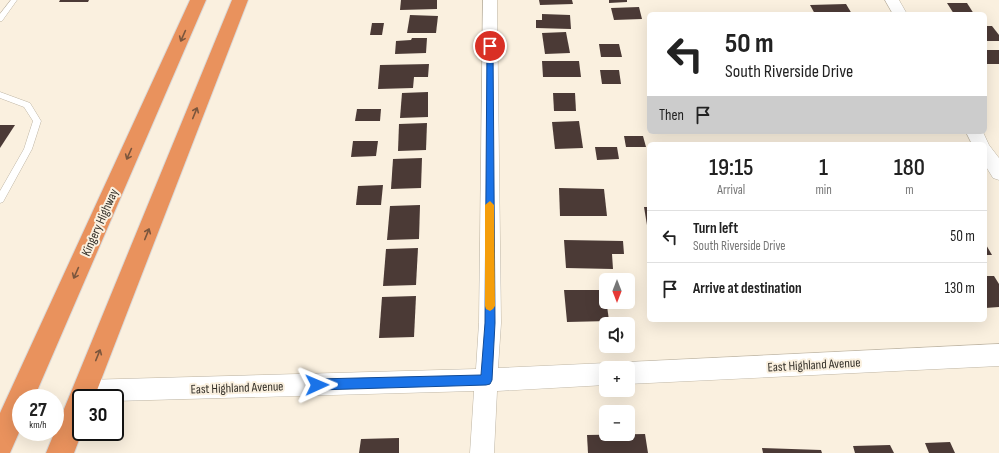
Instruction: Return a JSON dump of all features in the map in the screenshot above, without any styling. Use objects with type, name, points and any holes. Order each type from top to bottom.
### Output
[{"type":"highway","name":"Kingery Highway","points":[[0,444],[198,0]]},
{"type":"highway","points":[[85,389],[240,0]]},
{"type":"highway","points":[[60,453],[72,422]]},
{"type":"street","points":[[482,453],[490,323],[490,0]]},
{"type":"street","points":[[892,0],[899,12]]},
{"type":"street","points":[[987,153],[999,173]]},
{"type":"street","name":"East Highland Avenue","points":[[635,373],[999,355]]},
{"type":"street","name":"East Highland Avenue","points":[[124,394],[599,374]]},
{"type":"lane","points":[[0,19],[14,0]]},
{"type":"lane","points":[[0,95],[27,105],[37,121],[28,149],[0,199]]},
{"type":"building","points":[[60,0],[89,0],[88,2],[59,2]]},
{"type":"building","points":[[401,0],[437,0],[437,9],[400,10]]},
{"type":"building","points":[[539,0],[572,0],[573,4],[540,5]]},
{"type":"building","points":[[609,0],[627,0],[627,2],[609,3]]},
{"type":"building","points":[[947,3],[967,3],[973,12],[953,12]]},
{"type":"building","points":[[846,4],[851,12],[814,12],[810,5]]},
{"type":"building","points":[[639,7],[642,19],[614,20],[611,8]]},
{"type":"building","points":[[542,14],[570,15],[571,29],[536,28],[536,20],[542,20]]},
{"type":"building","points":[[410,15],[438,16],[436,33],[407,33]]},
{"type":"building","points":[[372,23],[384,23],[382,35],[370,35]]},
{"type":"building","points":[[987,26],[992,26],[999,35],[999,41],[987,41]]},
{"type":"building","points":[[566,32],[570,53],[545,54],[542,33]]},
{"type":"building","points":[[412,38],[427,38],[426,53],[395,54],[396,41],[411,40]]},
{"type":"building","points":[[599,44],[619,44],[622,57],[601,57]]},
{"type":"building","points":[[987,50],[999,50],[999,64],[987,64]]},
{"type":"building","points":[[542,61],[579,61],[581,77],[543,77]]},
{"type":"building","points":[[429,64],[428,77],[414,77],[413,88],[378,89],[380,65]]},
{"type":"building","points":[[600,70],[619,70],[621,84],[602,84]]},
{"type":"building","points":[[428,92],[428,117],[400,118],[402,93]]},
{"type":"building","points":[[553,93],[575,93],[576,111],[554,111]]},
{"type":"building","points":[[357,109],[381,109],[380,121],[355,121]]},
{"type":"building","points":[[579,121],[583,148],[555,149],[552,122]]},
{"type":"building","points":[[427,123],[426,150],[398,151],[399,124]]},
{"type":"building","points":[[0,125],[15,125],[0,148]]},
{"type":"building","points":[[624,136],[643,136],[646,147],[626,147]]},
{"type":"building","points":[[353,141],[378,141],[376,156],[351,157]]},
{"type":"building","points":[[595,147],[617,147],[619,159],[597,160]]},
{"type":"building","points":[[422,158],[421,188],[391,189],[393,159]]},
{"type":"building","points":[[383,185],[381,205],[356,205],[358,186]]},
{"type":"building","points":[[559,188],[604,189],[607,216],[560,216]]},
{"type":"building","points":[[420,205],[419,239],[387,240],[390,206]]},
{"type":"building","points":[[644,207],[647,207],[647,225]]},
{"type":"building","points":[[564,240],[623,241],[624,254],[612,254],[613,269],[566,268]]},
{"type":"building","points":[[987,246],[992,255],[987,255]]},
{"type":"building","points":[[418,248],[416,285],[383,286],[386,249]]},
{"type":"building","points":[[987,276],[994,276],[999,284],[999,307],[987,308]]},
{"type":"building","points":[[564,290],[599,290],[599,309],[607,309],[608,317],[599,317],[599,321],[567,322]]},
{"type":"building","points":[[416,296],[414,337],[379,338],[382,297]]},
{"type":"building","points":[[635,434],[645,434],[648,453],[588,453],[587,435],[599,435],[599,441],[635,441]]},
{"type":"building","points":[[399,438],[399,453],[359,453],[361,439]]},
{"type":"building","points":[[950,442],[955,453],[929,453],[925,443]]},
{"type":"building","points":[[890,445],[894,453],[855,453],[853,446]]},
{"type":"building","points":[[762,448],[821,450],[822,453],[763,453]]},
{"type":"slow traffic","points":[[490,205],[490,306]]},
{"type":"route","points":[[317,385],[486,380],[490,323],[490,46]]}]
